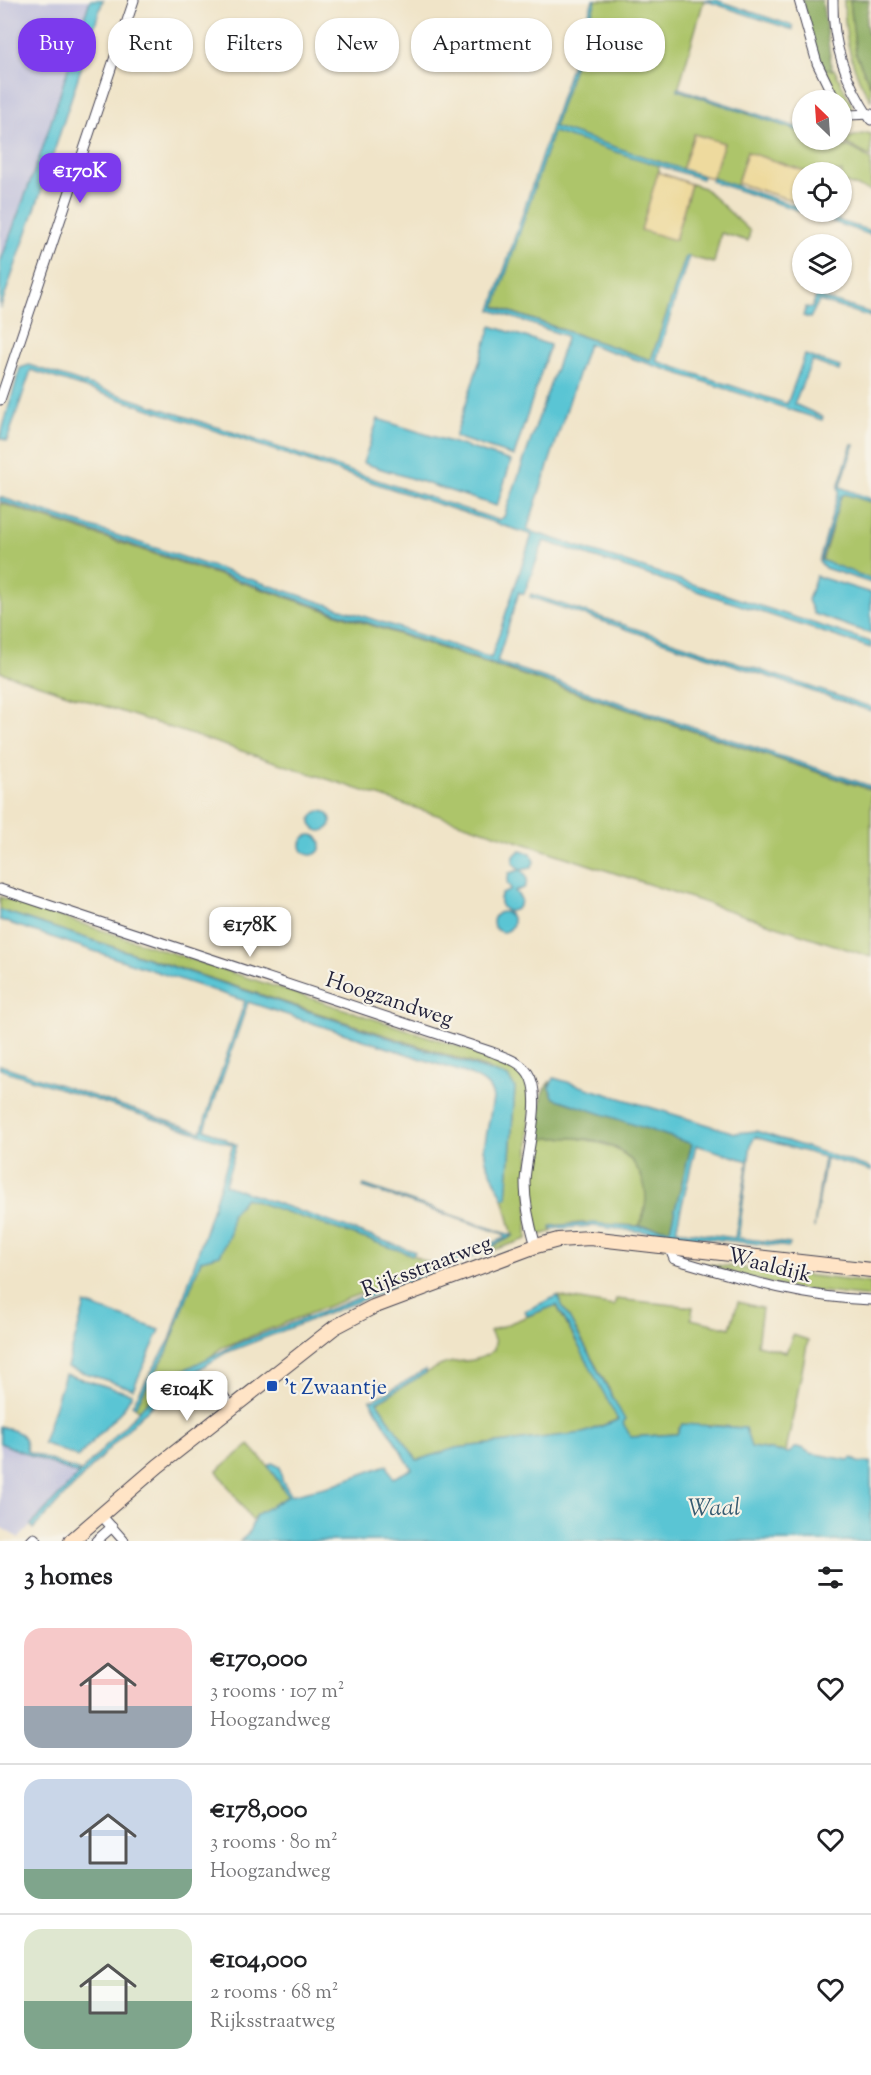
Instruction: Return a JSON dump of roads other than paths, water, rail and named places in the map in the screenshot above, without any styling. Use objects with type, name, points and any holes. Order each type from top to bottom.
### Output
[{"type":"street","points":[[0,400],[134,0]]},
{"type":"street","points":[[799,0],[817,63],[830,90]]},
{"type":"street","points":[[833,0],[836,44],[842,66],[870,116]]},
{"type":"street","points":[[852,115],[870,116]]},
{"type":"street","name":"Hoogzandweg","points":[[0,889],[492,1052],[517,1064],[527,1072],[534,1085],[534,1106],[525,1184],[536,1246]]},
{"type":"street","name":"Rijksstraatweg","points":[[71,1541],[305,1348],[355,1316],[536,1246],[558,1240],[590,1238],[871,1270]]},
{"type":"street","name":"Waaldijk","points":[[669,1247],[674,1258],[773,1287],[811,1295],[871,1300]]},
{"type":"street","points":[[222,1394],[231,1407]]},
{"type":"street","points":[[101,1515],[124,1541]]},
{"type":"street","points":[[96,1541],[112,1527]]},
{"type":"water","points":[[90,0],[103,0],[96,22],[96,18],[84,18]]},
{"type":"water","points":[[593,0],[596,0],[590,18],[587,18]]},
{"type":"water","points":[[704,0],[716,0],[793,26],[793,30]]},
{"type":"water","points":[[67,72],[80,72],[0,309],[0,263],[42,150]]},
{"type":"water","points":[[569,72],[572,72],[554,127],[703,176],[702,179],[553,132],[495,307],[651,360],[686,256],[689,256],[656,361],[787,404],[805,355],[840,367],[839,371],[812,361],[794,404],[823,417],[822,420],[588,344],[527,530],[871,642],[871,648],[544,541],[524,594],[519,592],[497,662],[871,786],[871,789],[0,501],[0,497],[491,658],[532,535],[31,370],[7,441],[0,438],[20,368],[29,365],[498,520],[504,517],[566,336],[491,310]]},
{"type":"water","points":[[678,88],[792,126],[792,129],[678,90]]},
{"type":"water","points":[[712,178],[792,205],[792,209],[711,181]]},
{"type":"water","points":[[833,222],[843,222],[871,231],[871,235]]},
{"type":"water","points":[[816,296],[871,313],[871,317],[819,301],[810,318],[803,316],[806,307],[812,308]]},
{"type":"water","points":[[491,326],[550,345],[514,456],[455,437]]},
{"type":"water","points":[[378,419],[511,461],[497,506],[363,463]]},
{"type":"water","points":[[852,444],[854,445],[840,487],[871,499],[871,502],[845,494],[841,496],[821,560],[871,579],[871,583],[825,568],[819,561],[839,491],[838,487]]},
{"type":"water","points":[[816,576],[871,593],[871,634],[814,614],[808,600]]},
{"type":"water","points":[[531,594],[871,707],[871,711],[530,597]]},
{"type":"water","points":[[317,811],[325,811],[331,817],[331,825],[325,831],[317,831],[311,825],[311,817]]},
{"type":"water","points":[[307,835],[315,835],[321,841],[321,849],[315,855],[307,855],[301,849],[301,841]]},
{"type":"water","points":[[519,851],[531,853],[534,862],[531,868],[521,870],[527,881],[524,888],[515,891],[521,899],[519,907],[507,911],[501,906],[500,899],[502,894],[512,890],[507,883],[509,873],[520,870],[513,863],[514,856]]},
{"type":"water","points":[[0,910],[508,1077],[515,1088],[507,1198],[503,1198],[486,1161],[484,1148],[493,1099],[485,1083],[468,1074],[248,1002],[205,1129],[237,1145],[225,1185],[415,1252],[413,1255],[245,1198],[231,1215],[230,1233],[220,1255],[201,1260],[167,1352],[135,1407],[132,1405],[170,1340],[233,1145],[0,1069],[0,1065],[201,1132],[245,1001],[0,920]]},
{"type":"water","points":[[499,912],[507,912],[513,918],[513,926],[507,932],[499,932],[493,926],[493,918]]},
{"type":"water","points":[[554,1078],[735,1133],[756,1131],[871,1168],[871,1171],[826,1158],[814,1228],[824,1157],[755,1137],[751,1144],[738,1238],[790,1244],[789,1247],[592,1226],[551,1229],[551,1226],[591,1223],[670,1229],[692,1144],[554,1098],[549,1088]],"holes":[[[696,1145],[748,1161],[735,1238],[676,1230]]]},
{"type":"water","points":[[364,1185],[513,1236],[468,1259],[225,1353],[185,1378],[139,1417],[33,1529],[31,1525],[152,1397],[180,1372],[239,1343],[343,1304],[505,1238],[504,1234],[363,1187]]},
{"type":"water","name":"Waal","points":[[557,1296],[625,1420],[623,1423],[631,1437],[677,1434],[682,1424],[745,1428],[751,1447],[789,1453],[795,1448],[802,1448],[810,1453],[848,1460],[852,1458],[860,1463],[871,1462],[871,1541],[240,1541],[248,1534],[256,1515],[288,1496],[268,1466],[272,1463],[280,1467],[282,1480],[291,1495],[329,1486],[387,1465],[393,1478],[412,1469],[370,1400],[374,1400],[425,1370],[426,1373],[377,1402],[417,1460],[456,1448],[583,1433],[618,1420],[557,1305],[527,1316],[525,1311]]},
{"type":"water","points":[[85,1304],[160,1330],[133,1389],[67,1367]]},
{"type":"water","points":[[65,1374],[132,1394],[124,1408],[78,1457],[43,1443]]},
{"type":"water","points":[[0,1426],[20,1433],[27,1451],[79,1471],[77,1474],[0,1443]]},
{"type":"place","name":"'t Zwaantje","points":[[272,1386]]}]
